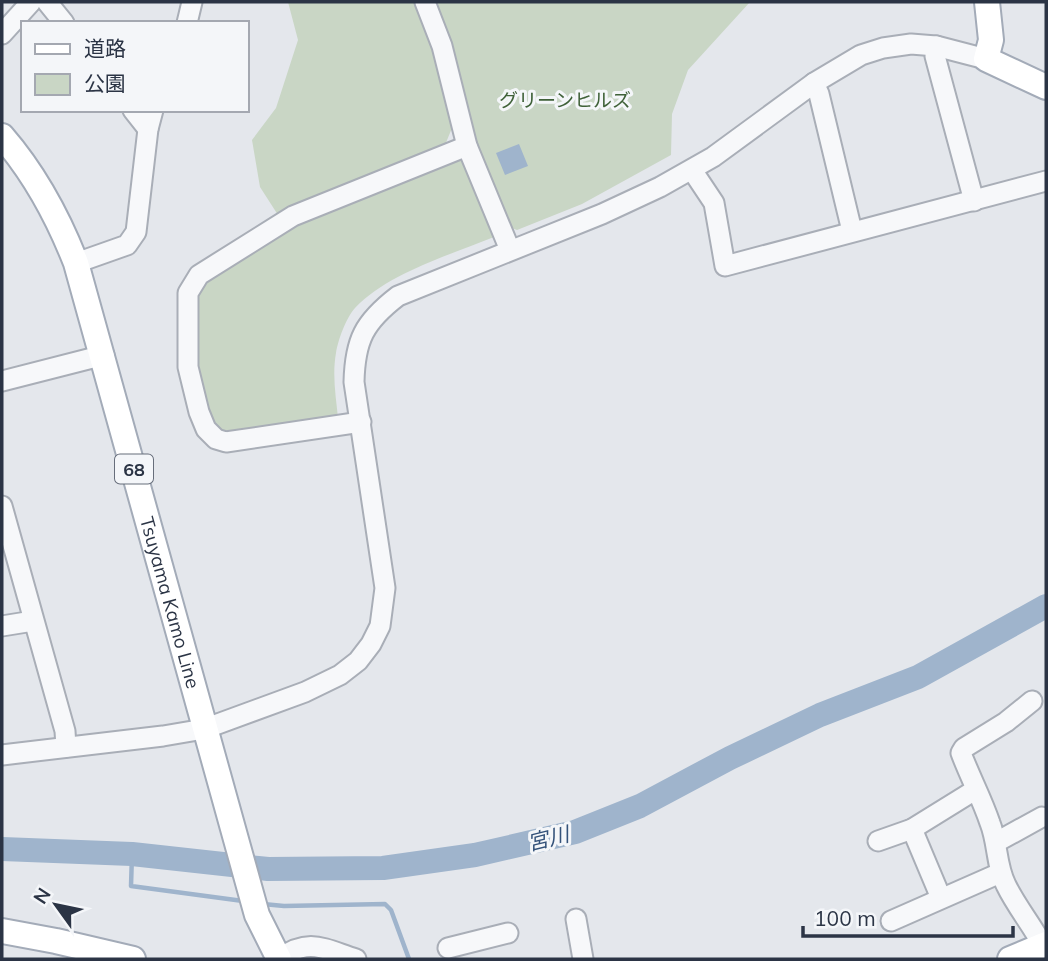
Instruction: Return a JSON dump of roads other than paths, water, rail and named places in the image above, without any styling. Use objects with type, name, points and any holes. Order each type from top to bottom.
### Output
[{"type":"main road","points":[[987,2],[991,40],[986,59],[1046,87]]},
{"type":"main road","name":"Tsuyama Kamo Line","points":[[2,136],[44,194],[61,225],[76,263],[257,915],[279,959]]},
{"type":"main road","points":[[2,932],[133,959]]},
{"type":"main road","points":[[1010,959],[1044,945]]},
{"type":"street","points":[[2,34],[31,2]]},
{"type":"street","points":[[47,2],[62,21]]},
{"type":"street","points":[[187,21],[192,2]]},
{"type":"street","points":[[425,2],[443,46],[467,146],[510,250]]},
{"type":"street","points":[[2,755],[204,729],[305,692],[340,675],[358,661],[380,626],[385,588],[354,382],[355,355],[361,337],[382,308],[398,296],[602,214],[692,170],[814,83],[861,55],[883,48],[911,44],[936,46],[986,59]]},
{"type":"street","points":[[936,46],[935,56],[974,201]]},
{"type":"street","points":[[814,83],[819,94],[852,231]]},
{"type":"street","points":[[76,263],[127,245],[136,232],[151,120]]},
{"type":"street","points":[[361,422],[226,442],[216,439],[206,429],[199,412],[188,368],[188,293],[199,275],[293,216],[467,146]]},
{"type":"street","points":[[692,170],[714,203],[724,266],[1046,181]]},
{"type":"street","points":[[2,381],[103,355]]},
{"type":"street","points":[[2,506],[65,731],[66,747]]},
{"type":"street","points":[[2,626],[33,621]]},
{"type":"street","points":[[1032,701],[1006,722],[964,748],[961,753],[996,840],[1000,873],[1044,945]]},
{"type":"street","points":[[878,841],[912,829],[975,790]]},
{"type":"street","points":[[996,840],[1042,817]]},
{"type":"street","points":[[912,829],[941,898]]},
{"type":"street","points":[[891,921],[1000,873]]},
{"type":"street","points":[[576,919],[583,959]]},
{"type":"street","points":[[448,948],[478,950],[508,933]]},
{"type":"street","points":[[279,959],[293,949],[304,946],[356,959]]},
{"type":"water","points":[[519,144],[528,166],[505,175],[496,153]]},
{"type":"waterway","name":"宮川","points":[[2,849],[132,854],[268,869],[383,868],[475,855],[575,832],[640,806],[730,758],[820,715],[918,677],[1046,606]]},
{"type":"waterway","points":[[132,854],[131,886],[243,901]]},
{"type":"waterway","points":[[263,904],[385,904],[391,910],[409,959]]},
{"type":"park label","name":"グリーンヒルズ","points":[[565,100]]}]
